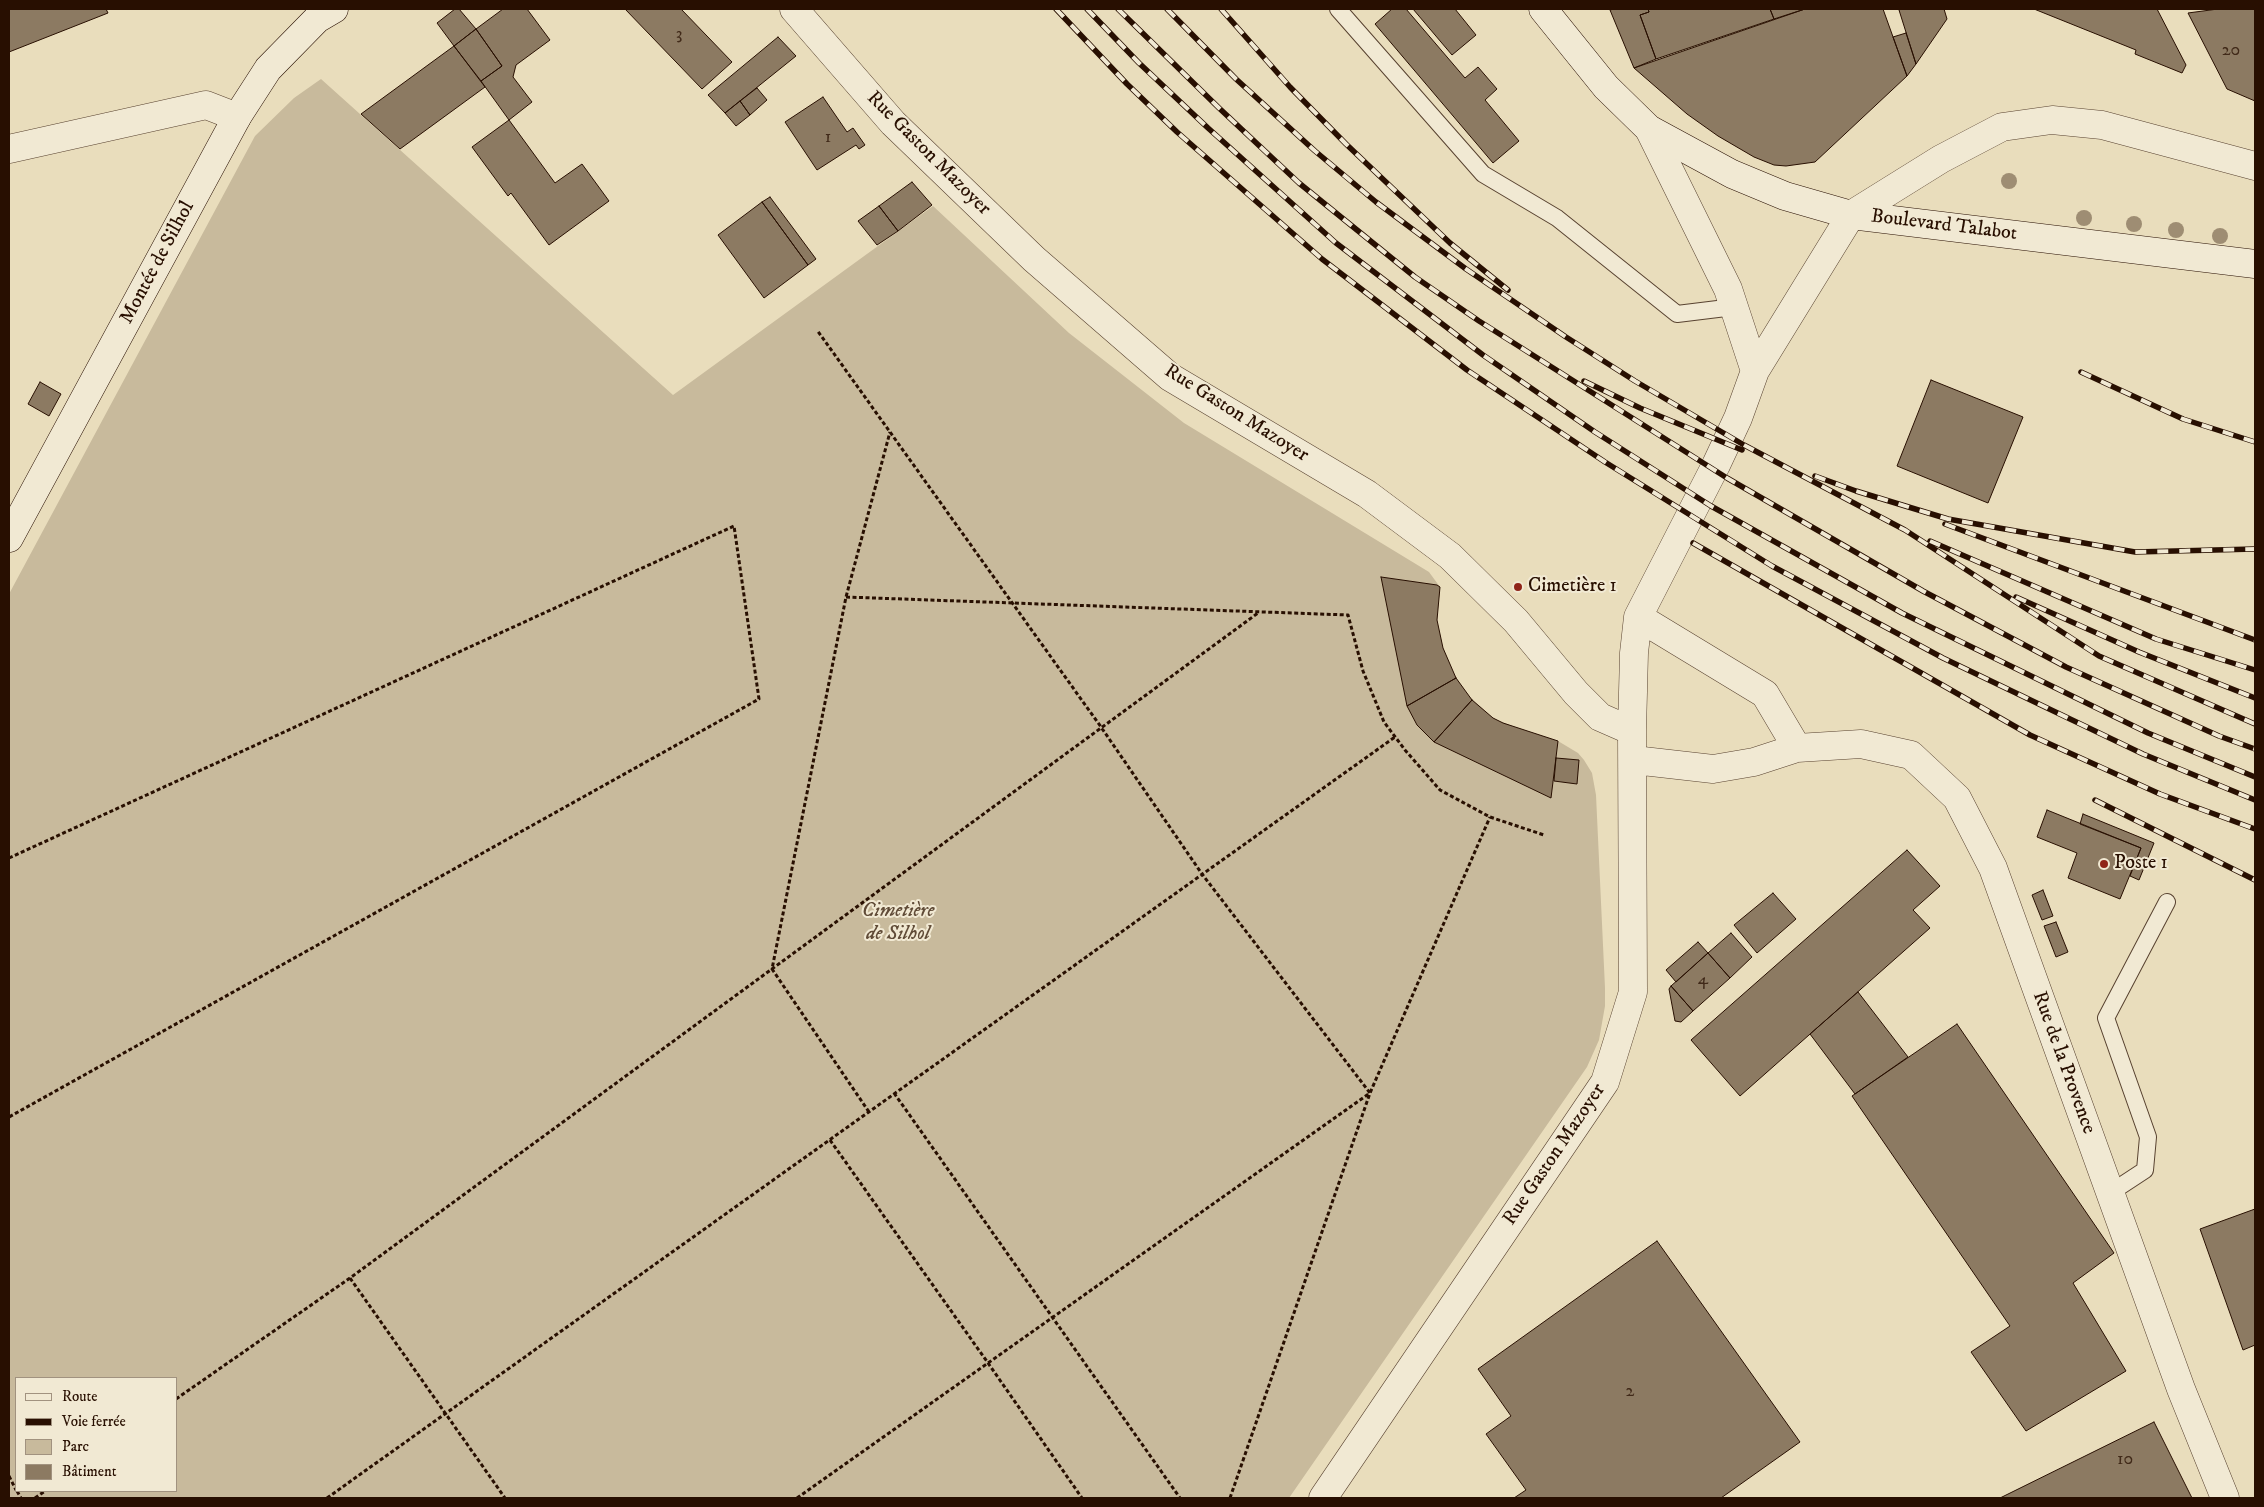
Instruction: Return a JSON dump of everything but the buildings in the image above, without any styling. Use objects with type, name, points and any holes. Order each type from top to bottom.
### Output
[{"type":"street","name":"Montée de Silhol","points":[[9,538],[237,117],[268,69],[317,19],[334,9]]},
{"type":"street","name":"Rue Gaston Mazoyer","points":[[794,9],[900,130],[1034,258],[1163,371],[1367,494],[1450,556],[1516,621],[1576,693],[1600,718],[1632,731]]},
{"type":"street","name":"Boulevard Talabot","points":[[1543,9],[1606,88],[1649,128],[1732,174],[1786,196],[1851,215],[2255,264]]},
{"type":"street","points":[[9,149],[206,105],[237,117]]},
{"type":"street","points":[[1797,748],[1765,694],[1638,618],[1716,465],[1738,418],[1755,372],[1851,215],[1941,159],[2002,127],[2052,120],[2102,125],[2255,166]]},
{"type":"street","name":"Boulevard Talabot","points":[[1649,128],[1728,289],[1755,372]]},
{"type":"street","name":"Rue Gaston Mazoyer","points":[[1323,1498],[1605,1082],[1634,992],[1634,760],[1632,731],[1634,653],[1638,618]]},
{"type":"street","name":"Rue de la Provence","points":[[1634,760],[1713,769],[1754,762],[1797,748],[1862,744],[1911,755],[1957,798],[1993,868],[2181,1389],[2225,1498]]},
{"type":"lane","points":[[1338,9],[1483,174],[1557,218],[1677,314],[1734,307]]},
{"type":"lane","points":[[2110,1193],[2145,1170],[2148,1137],[2106,1018],[2166,902]]},
{"type":"path","points":[[817,330],[1101,727],[1202,874],[1370,1093]]},
{"type":"path","points":[[868,1112],[772,969],[846,597],[890,432]]},
{"type":"path","points":[[9,858],[734,526],[759,699],[9,1117]]},
{"type":"path","points":[[846,597],[1348,615],[1363,670],[1384,722],[1440,790],[1490,816],[1544,835]]},
{"type":"path","points":[[178,1398],[350,1278],[1258,613]]},
{"type":"path","points":[[327,1498],[1395,737]]},
{"type":"path","points":[[1230,1498],[1370,1093],[1490,816]]},
{"type":"path","points":[[894,1093],[1180,1498]]},
{"type":"path","points":[[797,1498],[1370,1093]]},
{"type":"path","points":[[830,1140],[1082,1498]]},
{"type":"path","points":[[350,1278],[505,1498]]},
{"type":"green space","name":"Cimetière de Silhol","points":[[321,79],[673,395],[933,206],[1069,333],[1184,423],[1429,572],[1440,587],[1437,620],[1443,648],[1454,674],[1468,695],[1493,718],[1558,741],[1578,753],[1584,760],[1592,773],[1596,795],[1605,988],[1605,1006],[1599,1040],[1587,1067],[1289,1498],[9,1498],[9,594],[255,136],[294,98]]},
{"type":"railway","points":[[1056,9],[1127,84],[1177,132],[1322,259],[1467,370],[1605,462],[1772,566],[1943,658],[2143,754],[2255,800]]},
{"type":"railway","points":[[1087,9],[1139,63],[1208,128],[1336,243],[1483,355],[1595,432],[1711,506],[1902,613],[2148,733],[2255,777]]},
{"type":"railway","points":[[1118,9],[1299,183],[1415,277],[1479,321],[1727,478],[1923,591],[2066,667],[2219,736],[2255,749]]},
{"type":"railway","points":[[1167,9],[1236,79],[1315,151],[1376,202],[1466,269],[1566,337],[1635,381],[1744,445],[1905,530],[2099,656],[2255,724]]},
{"type":"railway","points":[[1221,9],[1290,87],[1346,144],[1450,243],[1508,290]]},
{"type":"railway","points":[[2081,372],[2183,419],[2255,442]]},
{"type":"railway","points":[[1584,381],[1640,408],[1742,450]]},
{"type":"railway","points":[[1815,476],[1856,491],[1948,519],[2135,552],[2255,549]]},
{"type":"railway","points":[[1945,524],[2255,640]]},
{"type":"railway","points":[[1930,541],[2156,639],[2255,670]]},
{"type":"railway","points":[[1693,543],[2030,735],[2160,794],[2255,829]]},
{"type":"railway","points":[[2016,597],[2139,652],[2255,698]]},
{"type":"railway","points":[[2095,800],[2255,880]]},
{"type":"place","name":"Cimetière 1","points":[[1518,587]]},
{"type":"place","name":"Poste 1","points":[[2104,864]]}]
